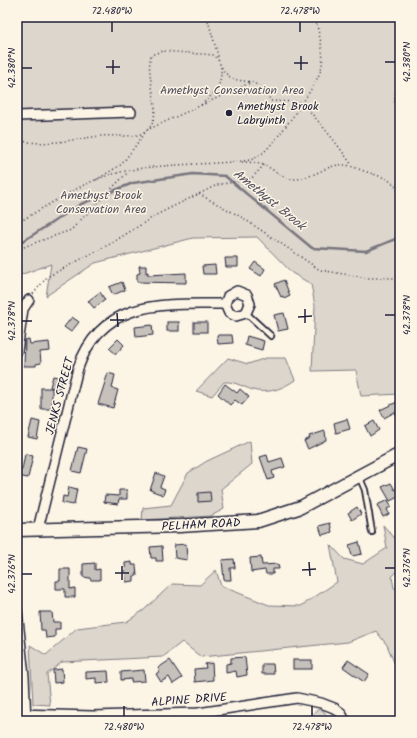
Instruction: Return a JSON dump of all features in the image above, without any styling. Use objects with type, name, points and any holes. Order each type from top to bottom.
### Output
[{"type":"main road","name":"PELHAM ROAD","points":[[17,530],[187,526],[251,522],[297,509],[400,454]]},
{"type":"street","points":[[17,116],[131,112]]},
{"type":"street","points":[[242,292],[247,295],[250,302],[250,307],[246,313],[239,316],[231,314],[226,309],[225,304],[226,298],[231,293],[242,292]]},
{"type":"street","points":[[17,351],[23,309],[29,300]]},
{"type":"street","name":"JENKS STREET","points":[[38,529],[78,368],[84,354],[97,334],[116,318],[143,307],[170,304],[225,304]]},
{"type":"street","points":[[17,611],[24,676],[23,717]]},
{"type":"street","name":"ALPINE DRIVE","points":[[23,717],[198,713],[297,698],[334,708],[341,713],[345,721]]},
{"type":"lane","points":[[246,313],[271,336]]},
{"type":"lane","points":[[359,476],[365,490],[372,532]]},
{"type":"path","points":[[199,107],[213,94],[220,83],[220,65],[207,17]]},
{"type":"path","points":[[233,162],[251,160],[262,153],[274,142],[316,83],[322,68],[323,57],[315,17]]},
{"type":"path","points":[[89,184],[122,164],[152,124],[154,101],[148,65],[151,55],[162,51],[214,55],[218,58],[220,65],[227,76],[235,80],[252,82],[264,88],[271,101],[302,102],[333,139],[352,166]]},
{"type":"path","points":[[17,140],[41,144],[101,136],[138,135],[252,82]]},
{"type":"path","points":[[400,82],[394,100],[396,115],[400,124]]},
{"type":"path","points":[[17,223],[70,192],[108,175],[203,163],[246,162],[264,165],[283,176],[293,179],[309,177],[337,165],[352,166],[384,176],[395,185],[400,192]]},
{"type":"path","points":[[29,300],[47,277],[110,244],[158,214],[198,194],[217,185],[251,179],[264,165]]},
{"type":"path","points":[[17,251],[26,246],[71,230],[128,172]]},
{"type":"path","points":[[198,194],[243,218],[320,270],[367,278],[400,278]]},
{"type":"green space","points":[[17,17],[400,17],[400,394],[361,396],[356,370],[312,371],[315,306],[311,284],[292,273],[257,237],[193,238],[95,263],[46,296],[51,264],[20,275],[17,294]]},
{"type":"green space","points":[[228,358],[248,364],[266,358],[286,358],[295,380],[282,388],[272,391],[257,391],[237,384],[224,382],[212,396],[196,391]]},
{"type":"green space","points":[[250,441],[252,464],[221,489],[224,509],[211,516],[142,520],[143,508],[171,505],[188,473],[207,461]]},
{"type":"green space","points":[[383,525],[400,544],[400,568],[392,577],[394,588],[400,589],[400,677],[387,645],[376,631],[348,642],[201,657],[182,642],[163,657],[62,662],[47,674],[50,705],[33,704],[30,645],[46,655],[77,628],[126,622],[144,610],[172,584],[200,585],[216,570],[221,586],[269,605],[301,606],[337,582],[330,544],[344,559],[363,564],[387,548]]},
{"type":"green space","points":[[321,708],[331,721],[300,721]]},
{"type":"building","points":[[225,258],[238,258],[238,267],[226,267]]},
{"type":"building","points":[[255,262],[265,269],[261,276],[250,269]]},
{"type":"building","points":[[215,265],[216,274],[203,274],[202,266]]},
{"type":"building","points":[[139,266],[146,266],[146,273],[148,272],[148,275],[186,273],[186,283],[137,282],[137,274],[140,273]]},
{"type":"building","points":[[284,280],[290,296],[284,299],[283,296],[281,297],[275,284]]},
{"type":"building","points":[[122,282],[125,290],[113,295],[109,287]]},
{"type":"building","points":[[100,292],[105,300],[94,308],[88,301]]},
{"type":"building","points":[[284,313],[288,329],[278,331],[274,315]]},
{"type":"building","points":[[72,317],[79,322],[71,332],[64,327]]},
{"type":"building","points":[[167,322],[179,322],[179,331],[167,331]]},
{"type":"building","points":[[194,322],[207,322],[207,332],[194,332]]},
{"type":"building","points":[[152,325],[153,335],[136,337],[135,327]]},
{"type":"building","points":[[217,335],[232,335],[233,343],[218,344]]},
{"type":"building","points":[[247,336],[264,341],[262,350],[245,345]]},
{"type":"building","points":[[29,339],[30,344],[49,342],[50,351],[40,352],[41,363],[36,364],[36,366],[24,366],[25,340]]},
{"type":"building","points":[[118,339],[124,345],[116,354],[109,348]]},
{"type":"building","points":[[108,373],[115,375],[112,388],[118,390],[113,408],[98,404]]},
{"type":"building","points":[[53,376],[63,378],[59,390],[50,387]]},
{"type":"building","points":[[225,384],[237,393],[240,389],[249,397],[242,405],[235,400],[230,405],[218,394]]},
{"type":"building","points":[[41,388],[52,388],[52,409],[41,409]]},
{"type":"building","points":[[397,402],[400,409],[400,422],[395,412],[384,418],[380,410]]},
{"type":"building","points":[[347,419],[350,429],[336,433],[334,423]]},
{"type":"building","points":[[32,420],[40,422],[37,439],[28,437]]},
{"type":"building","points":[[374,421],[379,430],[370,436],[365,426]]},
{"type":"building","points":[[325,431],[326,440],[308,449],[304,441],[310,438],[309,436]]},
{"type":"building","points":[[78,447],[87,449],[81,473],[72,471]]},
{"type":"building","points":[[25,454],[33,456],[28,478],[17,476],[17,469],[22,470]]},
{"type":"building","points":[[267,455],[269,462],[282,458],[285,467],[272,471],[274,478],[268,480],[260,457]]},
{"type":"building","points":[[156,473],[164,476],[160,487],[165,489],[163,495],[150,490]]},
{"type":"building","points":[[391,483],[395,490],[397,489],[400,496],[390,501],[382,487]]},
{"type":"building","points":[[69,487],[77,489],[74,505],[62,503],[63,496],[67,497]]},
{"type":"building","points":[[119,490],[127,490],[127,499],[119,499],[118,504],[104,502],[105,495],[119,496]]},
{"type":"building","points":[[210,492],[211,501],[198,502],[198,493]]},
{"type":"building","points":[[388,500],[391,507],[387,509],[389,514],[383,517],[377,505]]},
{"type":"building","points":[[357,507],[361,514],[352,520],[348,513]]},
{"type":"building","points":[[330,523],[332,532],[322,535],[319,526]]},
{"type":"building","points":[[359,542],[362,554],[352,556],[349,545]]},
{"type":"building","points":[[186,544],[187,560],[175,558],[174,545]]},
{"type":"building","points":[[162,546],[163,561],[156,561],[156,558],[151,558],[150,547]]},
{"type":"building","points":[[261,557],[262,565],[278,564],[279,569],[273,569],[273,574],[266,574],[265,570],[251,572],[250,558]]},
{"type":"building","points":[[234,559],[235,568],[230,568],[231,580],[224,580],[222,560]]},
{"type":"building","points":[[132,562],[132,565],[136,565],[137,576],[134,576],[134,581],[126,582],[125,563]]},
{"type":"building","points":[[95,563],[95,570],[100,569],[100,580],[91,580],[90,578],[83,577],[83,564]]},
{"type":"building","points":[[60,569],[70,569],[70,589],[75,588],[75,597],[65,597],[65,589],[56,589],[56,581],[60,581]]},
{"type":"building","points":[[40,612],[52,612],[53,622],[60,622],[60,629],[55,629],[55,637],[46,638],[45,630],[41,630]]},
{"type":"building","points":[[245,657],[247,675],[237,677],[236,671],[226,673],[226,664],[231,663],[231,658]]},
{"type":"building","points":[[170,660],[182,678],[173,684],[169,677],[161,682],[156,674],[160,671],[158,668]]},
{"type":"building","points":[[293,660],[312,660],[312,669],[293,669]]},
{"type":"building","points":[[348,660],[369,674],[364,682],[343,667]]},
{"type":"building","points":[[212,663],[213,680],[195,682],[194,669],[206,668],[205,664]]},
{"type":"building","points":[[262,664],[273,664],[274,674],[262,674]]},
{"type":"building","points":[[62,669],[63,682],[54,683],[53,670]]},
{"type":"building","points":[[144,670],[145,681],[131,682],[131,679],[121,680],[121,672]]},
{"type":"building","points":[[108,671],[109,682],[96,683],[96,678],[86,679],[86,672]]},
{"type":"waterway","name":"Amethyst Brook","points":[[17,245],[81,204],[133,183],[193,174],[225,176],[312,248],[366,251],[398,238],[400,239]]},
{"type":"place","name":"Amethyst Brook Labryinth","points":[[229,113]]},
{"type":"park label","name":"Amethyst Conservation Area","points":[[232,90]]},
{"type":"park label","name":"Amethyst Brook Conservation Area","points":[[101,202]]}]
